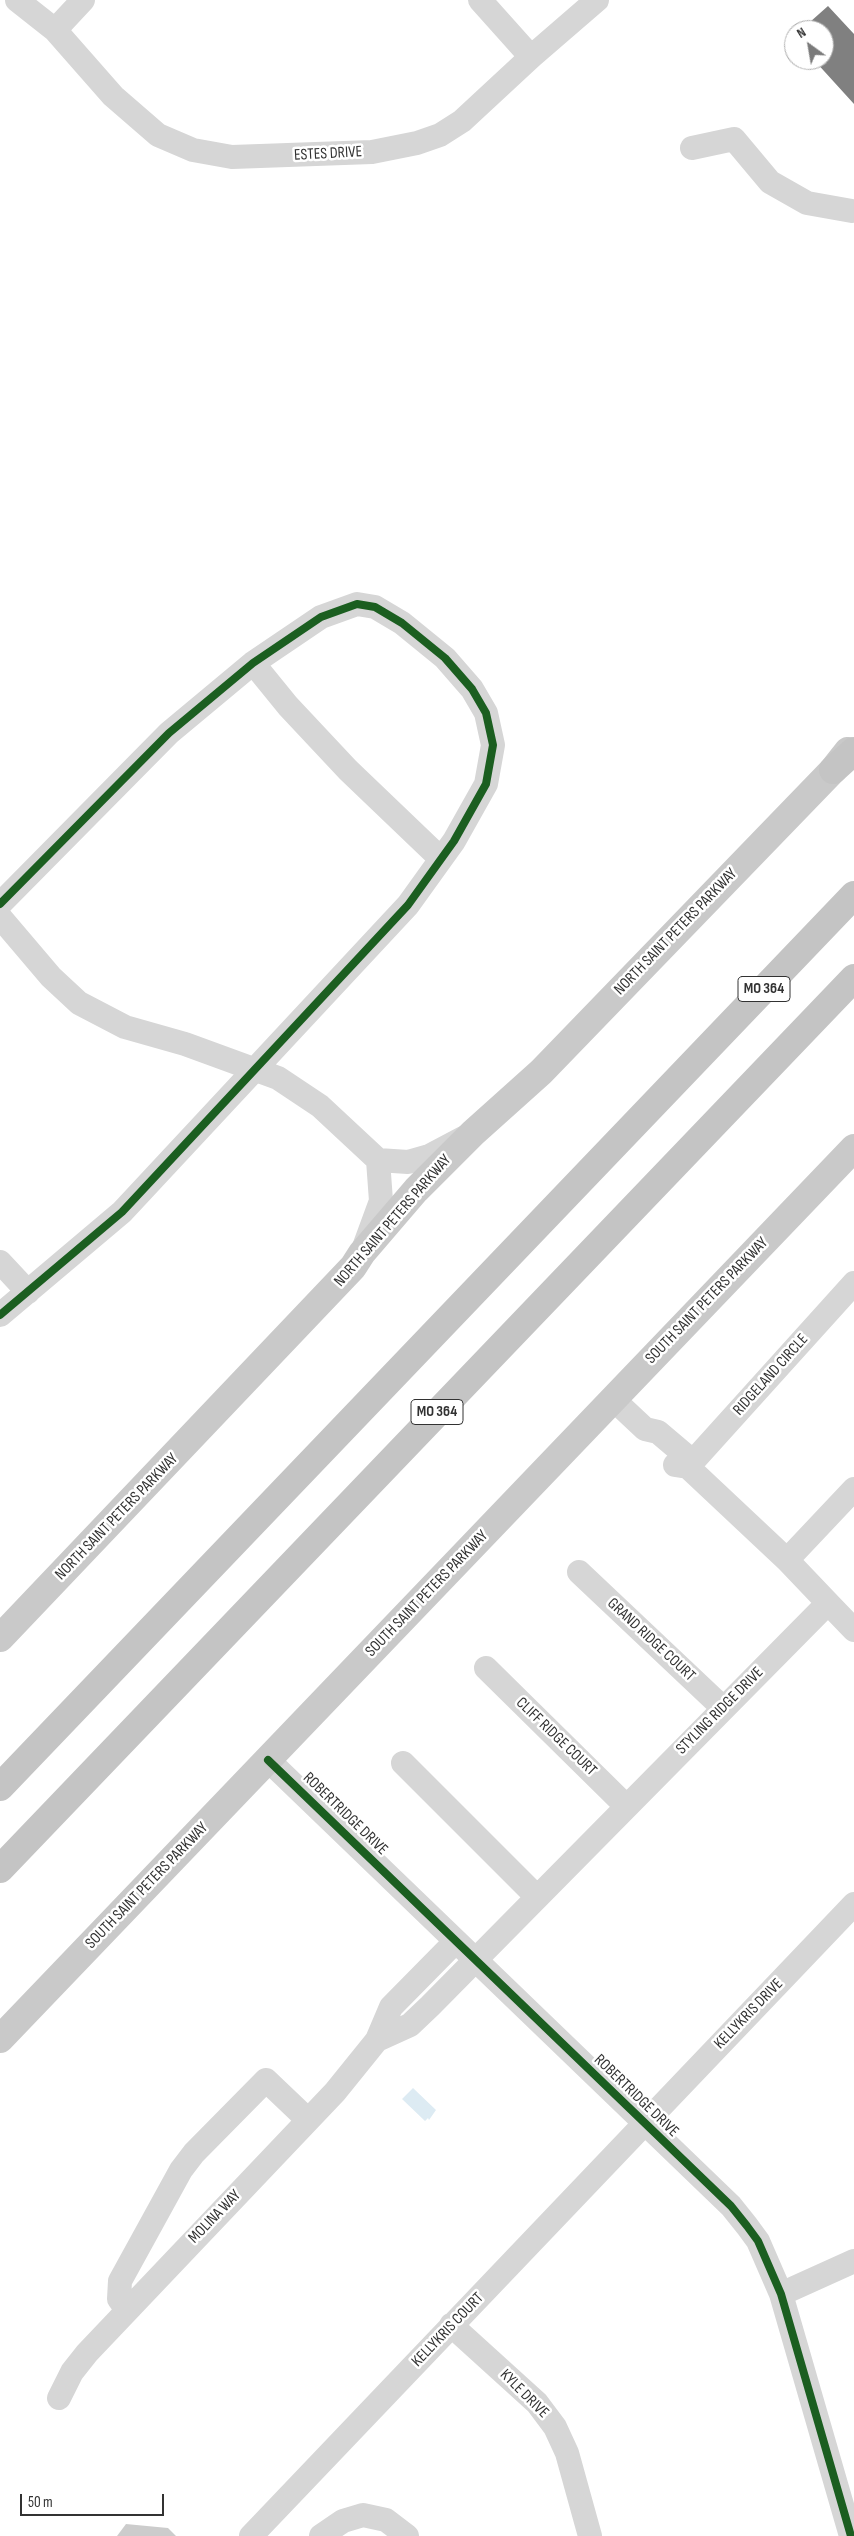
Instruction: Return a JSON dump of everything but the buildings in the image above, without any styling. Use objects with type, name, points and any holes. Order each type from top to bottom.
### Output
[{"type":"highway","points":[[833,770],[854,751]]},
{"type":"highway","name":"MO 364","points":[[0,1787],[854,894]]},
{"type":"highway","name":"MO 364","points":[[0,1868],[854,978]]},
{"type":"highway","points":[[0,1879],[21,1846]]},
{"type":"main road","name":"NORTH SAINT PETERS PARKWAY","points":[[0,1638],[354,1267],[362,1253],[416,1190],[473,1133],[541,1072],[833,770],[854,744]]},
{"type":"main road","name":"SOUTH SAINT PETERS PARKWAY","points":[[0,2039],[854,1148]]},
{"type":"street","name":"ESTES DRIVE","points":[[17,0],[55,30],[113,96],[158,135],[193,150],[232,157],[362,153],[417,143],[440,135],[462,121],[531,57],[597,0]]},
{"type":"street","points":[[55,30],[83,0]]},
{"type":"street","points":[[480,0],[531,57]]},
{"type":"street","points":[[692,148],[734,139],[770,182],[807,203],[854,213]]},
{"type":"street","points":[[0,904],[169,733],[253,663],[321,617],[357,604],[375,607],[402,623],[445,658],[472,689],[486,713],[493,745],[486,784],[454,841],[408,905],[122,1212],[0,1316]]},
{"type":"street","points":[[253,663],[288,706],[348,770],[441,859]]},
{"type":"street","points":[[0,916],[51,977],[80,1003],[124,1027],[184,1044],[278,1078],[320,1106],[378,1160],[408,1162],[429,1156],[473,1133]]},
{"type":"street","points":[[362,1253],[380,1201],[378,1160]]},
{"type":"street","points":[[0,1262],[28,1292]]},
{"type":"street","name":"RIDGELAND CIRCLE","points":[[688,1467],[854,1283]]},
{"type":"street","points":[[613,1399],[645,1429],[658,1432],[684,1454],[688,1467],[787,1560],[854,1630]]},
{"type":"street","points":[[787,1560],[854,1489]]},
{"type":"street","name":"GRAND RIDGE COURT","points":[[579,1572],[723,1708]]},
{"type":"street","name":"STYLING RIDGE DRIVE","points":[[475,1959],[828,1603]]},
{"type":"street","name":"CLIFF RIDGE COURT","points":[[486,1668],[626,1806]]},
{"type":"street","name":"ROBERTRIDGE DRIVE","points":[[268,1760],[644,2124],[732,2206],[758,2241],[781,2294],[850,2536]]},
{"type":"street","points":[[403,1763],[537,1898]]},
{"type":"street","name":"KELLYKRIS DRIVE","points":[[644,2124],[854,1904]]},
{"type":"street","name":"MOLINA WAY","points":[[59,2398],[72,2372],[87,2353],[308,2120],[378,2040],[390,2006],[456,1941]]},
{"type":"street","name":"MOLINA WAY","points":[[378,2040],[410,2025],[475,1959]]},
{"type":"street","points":[[128,2310],[119,2299],[120,2282],[181,2170],[194,2153],[266,2080],[308,2120]]},
{"type":"street","name":"KELLYKRIS COURT","points":[[251,2536],[644,2124]]},
{"type":"street","points":[[781,2294],[854,2261]]},
{"type":"street","name":"KYLE DRIVE","points":[[452,2325],[537,2403],[555,2427],[567,2452],[590,2536]]},
{"type":"street","points":[[321,2536],[343,2521],[363,2515],[386,2520],[407,2536]]},
{"type":"shaded area","points":[[413,2088],[436,2110],[429,2120],[428,2118],[425,2121],[402,2099]]},
{"type":"cycle path","points":[[0,904],[169,733],[253,663],[321,617],[357,604],[375,607],[402,623],[445,658],[472,689],[486,713],[493,745],[486,784],[454,841],[408,905],[122,1212],[0,1315]]},
{"type":"cycle path","points":[[268,1760],[731,2206],[747,2226],[758,2241],[781,2294],[851,2536]]}]
